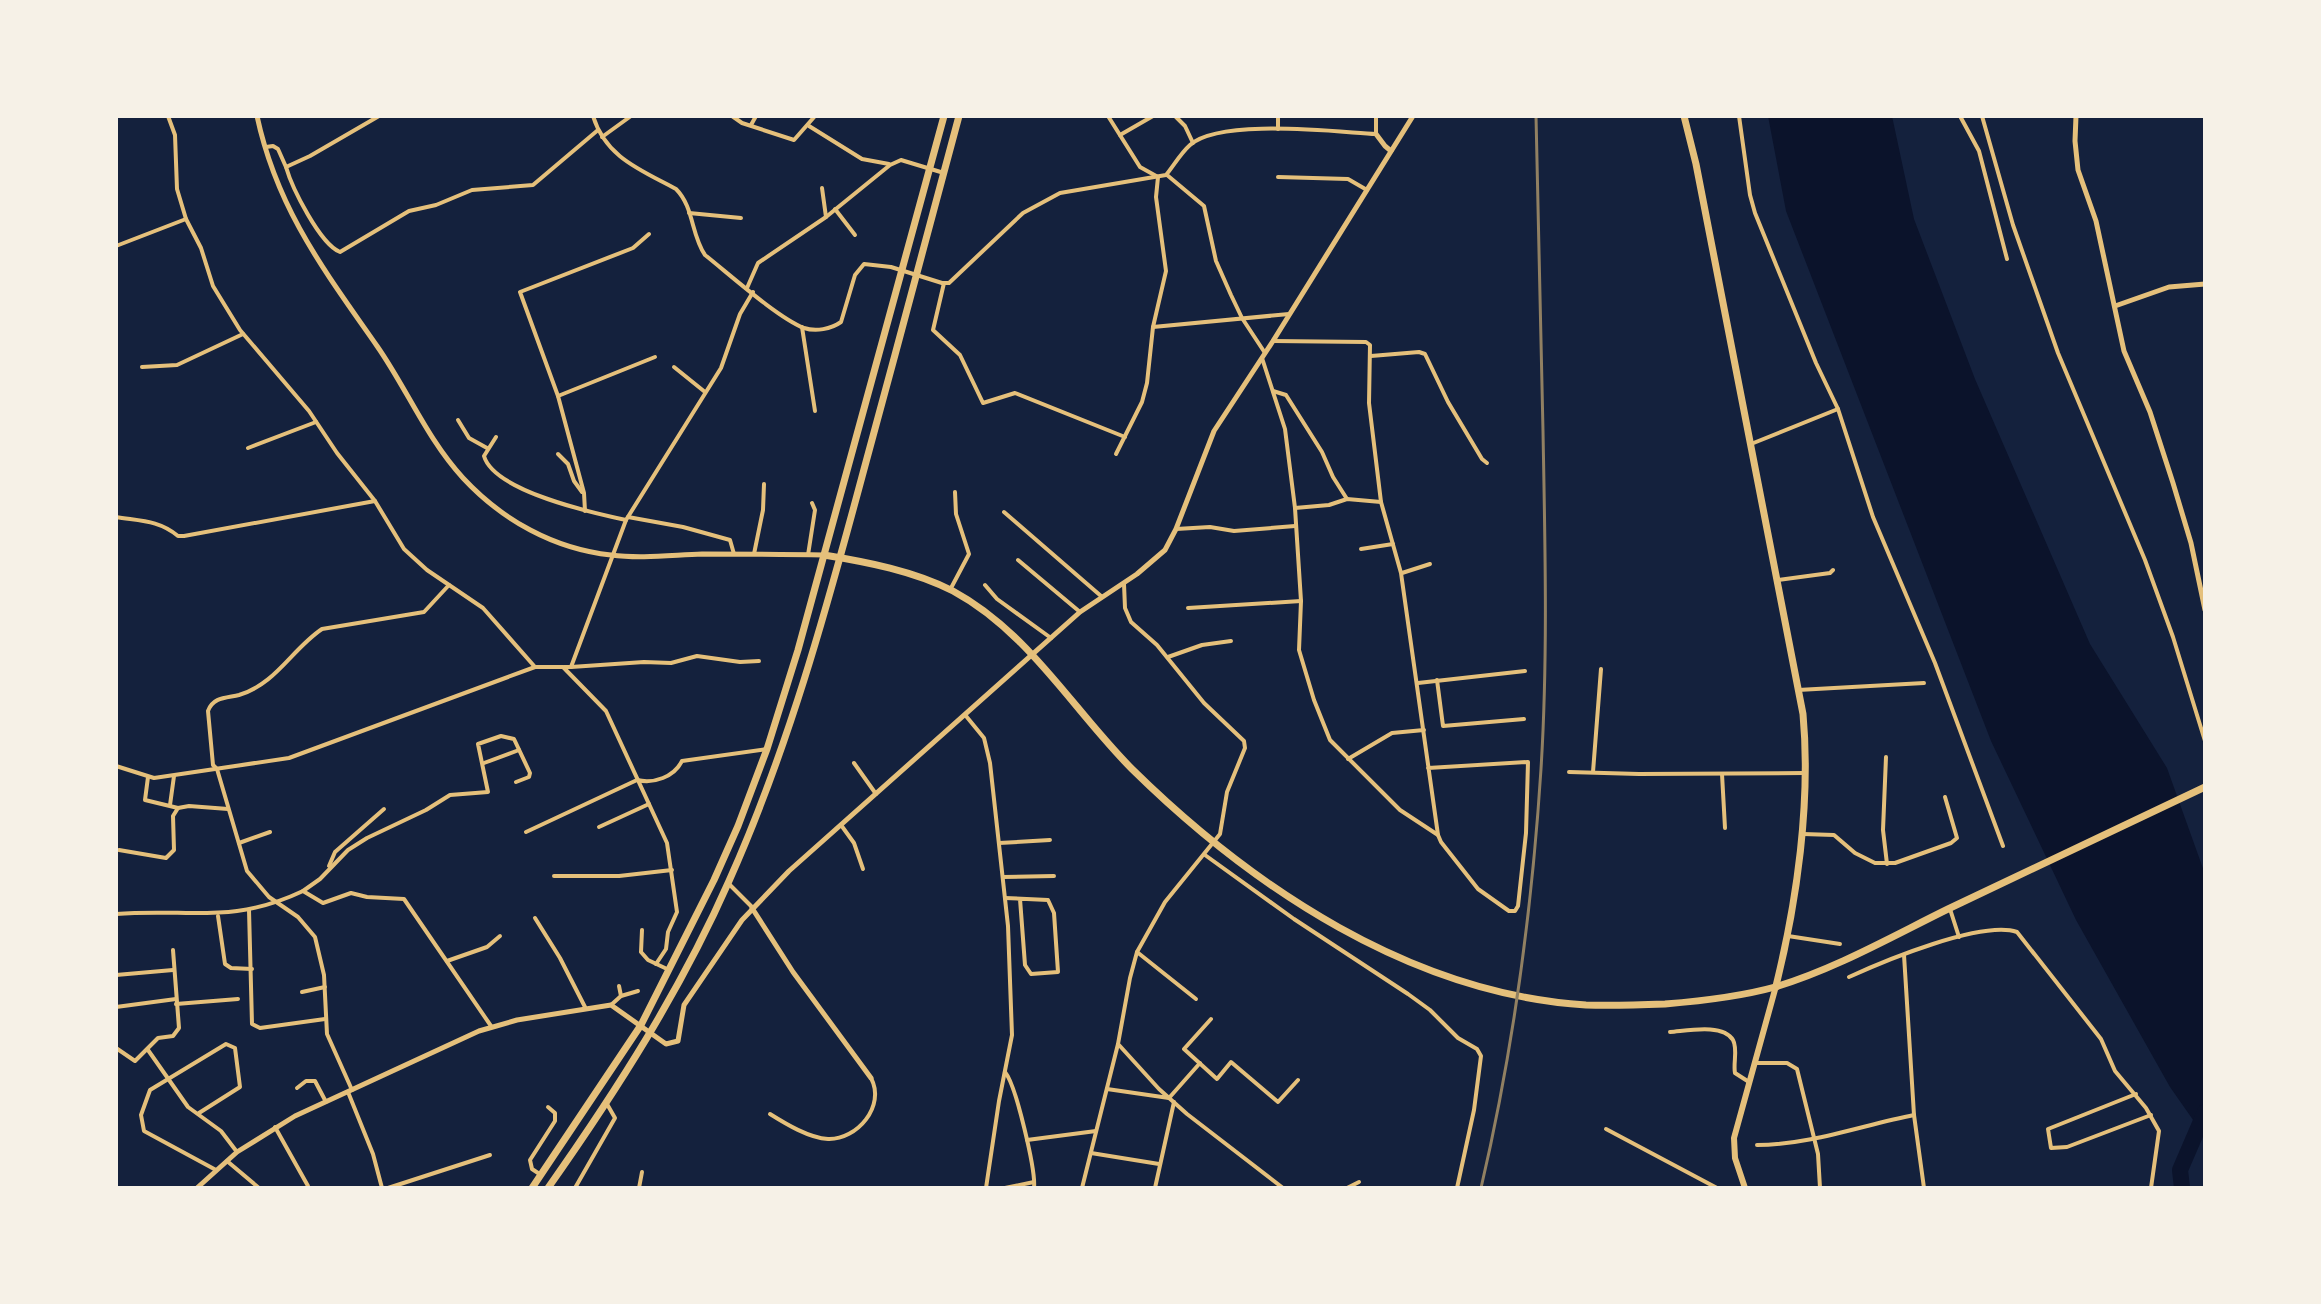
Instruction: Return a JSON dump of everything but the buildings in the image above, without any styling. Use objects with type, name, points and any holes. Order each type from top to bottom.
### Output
[{"type":"main road","points":[[532,1188],[641,1025],[738,826],[767,749],[824,555],[944,116]]},
{"type":"main road","points":[[548,1188],[607,1104],[652,1032],[728,883],[782,749],[814,653],[959,116]]},
{"type":"main road","points":[[1684,116],[1778,580],[1804,731],[1801,834],[1788,936],[1734,1138],[1735,1158],[1745,1188]]},
{"type":"main road","points":[[824,555],[914,575],[950,590],[978,608],[1032,655],[1130,767],[1214,844],[1277,890],[1400,956],[1473,983],[1537,999],[1584,1005],[1691,1002],[1776,986],[1859,954],[2205,787]]},
{"type":"street","points":[[168,116],[175,135],[177,189],[186,219],[201,248],[213,286],[243,334],[316,422],[375,501],[404,549],[427,570],[483,608],[535,667]]},
{"type":"street","points":[[257,116],[264,148],[284,201],[314,257],[380,349],[441,451],[486,502],[523,527],[567,545],[612,555],[824,555]]},
{"type":"street","points":[[286,167],[379,116]]},
{"type":"street","points":[[593,116],[602,137],[615,154],[631,167],[676,189],[685,200],[705,255],[802,327],[819,330],[838,325],[858,269],[868,263],[944,283],[954,280],[1023,213],[1060,193],[1166,175],[1193,143],[1250,129],[1376,134]]},
{"type":"street","points":[[602,137],[631,116]]},
{"type":"street","points":[[732,116],[794,140],[815,116]]},
{"type":"street","points":[[751,125],[756,116]]},
{"type":"street","points":[[1108,116],[1140,167],[1158,177]]},
{"type":"street","points":[[1120,135],[1153,116]]},
{"type":"street","points":[[1175,116],[1185,126],[1193,143]]},
{"type":"street","points":[[1278,116],[1278,129]]},
{"type":"street","points":[[1376,116],[1376,134],[1391,151]]},
{"type":"street","points":[[611,1005],[666,1044],[678,1041],[684,1005],[752,908],[1080,612],[1124,584],[1159,556],[1176,529],[1214,431],[1413,116]]},
{"type":"street","points":[[1739,116],[1755,213],[1838,409],[1878,530],[1935,663],[2003,846]]},
{"type":"street","points":[[1960,116],[1979,151],[2007,259]]},
{"type":"street","points":[[1982,116],[2013,225],[2058,353],[2145,560],[2205,741]]},
{"type":"street","points":[[2076,116],[2078,170],[2096,221],[2124,351],[2150,412],[2169,470],[2204,589],[2205,610]]},
{"type":"street","points":[[809,126],[862,159],[890,165]]},
{"type":"street","points":[[264,148],[276,146],[310,215],[328,243],[340,252],[397,216],[436,205],[465,192],[533,185],[598,130]]},
{"type":"street","points":[[747,288],[758,263],[826,217],[890,165],[901,160],[944,173]]},
{"type":"street","points":[[1166,175],[1204,206],[1216,261],[1242,318],[1264,356],[1285,429],[1295,508],[1301,662],[1330,740],[1400,810],[1438,835]]},
{"type":"street","points":[[1116,454],[1142,402],[1153,327],[1166,271],[1156,197],[1158,177]]},
{"type":"street","points":[[1278,177],[1348,179],[1367,190]]},
{"type":"street","points":[[822,188],[826,217]]},
{"type":"street","points":[[835,209],[855,235]]},
{"type":"street","points":[[689,213],[741,218]]},
{"type":"street","points":[[116,246],[186,219]]},
{"type":"street","points":[[585,511],[584,493],[558,396],[520,292],[633,248],[649,234]]},
{"type":"street","points":[[944,283],[933,330],[960,355],[983,403],[1015,393],[1125,437]]},
{"type":"street","points":[[2115,306],[2169,287],[2205,284]]},
{"type":"street","points":[[571,667],[627,518],[721,368],[740,314],[753,292]]},
{"type":"street","points":[[1153,327],[1289,314]]},
{"type":"street","points":[[802,327],[815,411]]},
{"type":"street","points":[[142,367],[177,365],[243,334]]},
{"type":"street","points":[[1273,341],[1366,342],[1370,345],[1369,403],[1381,502],[1401,573],[1418,683],[1428,768],[1438,835],[1478,889],[1509,911],[1516,910],[1526,833],[1528,762],[1428,768]]},
{"type":"street","points":[[1371,356],[1425,354],[1448,402],[1487,463]]},
{"type":"street","points":[[558,396],[655,357]]},
{"type":"street","points":[[674,367],[705,392]]},
{"type":"street","points":[[1273,391],[1286,395],[1347,499]]},
{"type":"street","points":[[1750,444],[1838,409]]},
{"type":"street","points":[[458,420],[469,438],[487,448]]},
{"type":"street","points":[[248,448],[316,422]]},
{"type":"street","points":[[496,437],[487,448],[484,460],[498,474],[536,495],[585,511],[683,527],[730,540],[734,554]]},
{"type":"street","points":[[558,454],[568,464],[578,489],[584,493]]},
{"type":"street","points":[[754,554],[763,510],[764,484]]},
{"type":"street","points":[[950,590],[969,554],[956,514],[955,492]]},
{"type":"street","points":[[1295,508],[1329,505],[1347,499],[1381,502]]},
{"type":"street","points":[[116,517],[157,523],[178,536],[184,536],[375,501]]},
{"type":"street","points":[[808,555],[815,510],[812,503]]},
{"type":"street","points":[[1004,512],[1101,596]]},
{"type":"street","points":[[1176,529],[1210,527],[1234,531],[1295,526]]},
{"type":"street","points":[[1361,549],[1393,544]]},
{"type":"street","points":[[1018,560],[1080,612]]},
{"type":"street","points":[[1401,573],[1430,564]]},
{"type":"street","points":[[1778,580],[1830,573],[1833,570]]},
{"type":"street","points":[[1082,1188],[1137,952],[1165,902],[1220,834],[1227,792],[1245,744],[1127,616],[1124,584]]},
{"type":"street","points":[[382,1188],[373,1154],[333,1051],[325,1019],[325,987],[316,940],[298,917],[276,903],[247,871],[217,769],[213,765],[208,725],[210,703],[243,694],[261,685],[322,629],[424,612],[449,585]]},
{"type":"street","points":[[985,585],[997,599],[1051,638]]},
{"type":"street","points":[[1188,608],[1301,601]]},
{"type":"street","points":[[1168,657],[1202,645],[1231,641]]},
{"type":"street","points":[[116,766],[148,777],[174,776],[289,758],[535,667],[671,663],[697,656],[740,662],[759,661]]},
{"type":"street","points":[[563,667],[606,711],[667,843],[677,912],[668,932],[666,949],[656,964]]},
{"type":"street","points":[[1593,772],[1601,669]]},
{"type":"street","points":[[1418,683],[1525,671]]},
{"type":"street","points":[[1437,680],[1443,726],[1524,719]]},
{"type":"street","points":[[1798,690],[1924,683]]},
{"type":"street","points":[[966,716],[984,738],[990,763],[1012,991],[1012,1035],[986,1188]]},
{"type":"street","points":[[1348,759],[1392,733],[1424,730]]},
{"type":"street","points":[[116,914],[218,915],[276,903],[303,891],[356,844],[450,795],[488,792],[478,744],[509,736],[520,749],[530,773],[529,777],[516,782]]},
{"type":"street","points":[[484,763],[520,749]]},
{"type":"street","points":[[526,832],[637,780],[654,781],[669,776],[682,761],[767,749]]},
{"type":"street","points":[[1886,757],[1883,812],[1887,864]]},
{"type":"street","points":[[854,763],[876,795]]},
{"type":"street","points":[[1569,772],[1804,773]]},
{"type":"street","points":[[1722,774],[1725,828]]},
{"type":"street","points":[[170,805],[174,776]]},
{"type":"street","points":[[148,777],[145,800],[178,808],[228,809]]},
{"type":"street","points":[[1801,834],[1834,835],[1862,858],[1887,864],[1943,846],[1957,838],[1945,797]]},
{"type":"street","points":[[599,827],[649,804]]},
{"type":"street","points":[[119,850],[161,858],[171,856],[174,850],[173,816],[178,808]]},
{"type":"street","points":[[328,869],[335,852],[384,809]]},
{"type":"street","points":[[841,825],[854,843],[863,869]]},
{"type":"street","points":[[239,843],[270,832]]},
{"type":"street","points":[[999,843],[1050,840]]},
{"type":"street","points":[[1205,855],[1294,919],[1408,994],[1430,1010],[1458,1038],[1479,1050],[1481,1056],[1474,1110],[1457,1188]]},
{"type":"street","points":[[554,876],[619,876],[672,870]]},
{"type":"street","points":[[1003,877],[1054,876]]},
{"type":"street","points":[[728,883],[752,908],[793,972],[871,1078],[876,1096],[871,1114],[863,1123],[841,1136],[828,1139],[770,1114]]},
{"type":"street","points":[[303,891],[323,903],[351,893],[404,899],[491,1026]]},
{"type":"street","points":[[1005,898],[1048,900],[1054,913],[1058,972],[1031,974],[1025,965],[1020,899]]},
{"type":"street","points":[[1950,908],[1959,937]]},
{"type":"street","points":[[249,910],[251,1018],[255,1027],[325,1019]]},
{"type":"street","points":[[218,915],[225,964],[231,968],[252,969]]},
{"type":"street","points":[[535,918],[586,1009]]},
{"type":"street","points":[[642,930],[641,952],[670,970]]},
{"type":"street","points":[[1849,977],[1959,937],[1979,932],[2017,932],[2101,1039],[2115,1071],[2151,1115],[2160,1138],[2151,1188]]},
{"type":"street","points":[[447,961],[487,947],[500,936]]},
{"type":"street","points":[[1788,936],[1840,944]]},
{"type":"street","points":[[116,1048],[135,1061],[158,1038],[173,1036],[179,1028],[173,950]]},
{"type":"street","points":[[1137,952],[1196,999]]},
{"type":"street","points":[[1904,955],[1914,1115],[1924,1188]]},
{"type":"street","points":[[116,975],[173,970]]},
{"type":"street","points":[[619,986],[621,996]]},
{"type":"street","points":[[302,992],[325,987]]},
{"type":"street","points":[[197,1188],[237,1152],[275,1127],[491,1026],[611,1005],[621,996],[638,991]]},
{"type":"street","points":[[116,1007],[238,999]]},
{"type":"street","points":[[1211,1019],[1184,1049],[1217,1079],[1231,1062],[1278,1102],[1298,1080]]},
{"type":"street","points":[[1670,1032],[1707,1030],[1728,1035],[1734,1044],[1735,1073],[1749,1082]]},
{"type":"street","points":[[199,1113],[240,1087],[235,1048],[226,1044],[150,1090],[141,1115],[144,1131],[216,1170]]},
{"type":"street","points":[[1118,1044],[1171,1100],[1283,1188]]},
{"type":"street","points":[[148,1050],[188,1107],[221,1131],[237,1152]]},
{"type":"street","points":[[1155,1188],[1171,1100],[1200,1063]]},
{"type":"street","points":[[1754,1063],[1787,1063],[1797,1069],[1815,1139],[1820,1188]]},
{"type":"street","points":[[1005,1072],[1012,1085],[1027,1140],[1034,1185],[1005,1188]]},
{"type":"street","points":[[297,1088],[306,1081],[315,1081],[326,1102]]},
{"type":"street","points":[[1107,1089],[1171,1100]]},
{"type":"street","points":[[2136,1094],[2048,1129],[2051,1148],[2067,1147],[2151,1115]]},
{"type":"street","points":[[575,1188],[615,1118],[607,1104]]},
{"type":"street","points":[[541,1175],[532,1169],[530,1160],[555,1121],[555,1113],[548,1107]]},
{"type":"street","points":[[1757,1145],[1815,1139],[1914,1115]]},
{"type":"street","points":[[275,1127],[308,1186]]},
{"type":"street","points":[[1606,1129],[1717,1188]]},
{"type":"street","points":[[1027,1140],[1096,1131]]},
{"type":"street","points":[[1091,1153],[1159,1164]]},
{"type":"street","points":[[388,1188],[490,1155]]},
{"type":"street","points":[[226,1161],[259,1188]]},
{"type":"street","points":[[639,1188],[642,1172]]},
{"type":"street","points":[[1347,1188],[1359,1182]]},
{"type":"water","points":[[1768,116],[1892,116],[1914,219],[1975,379],[2090,644],[2167,768],[2205,874],[2205,1137],[2170,1087],[2076,920],[1991,741],[1786,211]]},
{"type":"waterway","points":[[2182,1188],[2180,1170],[2205,1112]]},
{"type":"railway","points":[[1481,1188],[1503,1085],[1520,980],[1537,822],[1543,727],[1545,558],[1536,116]]}]
